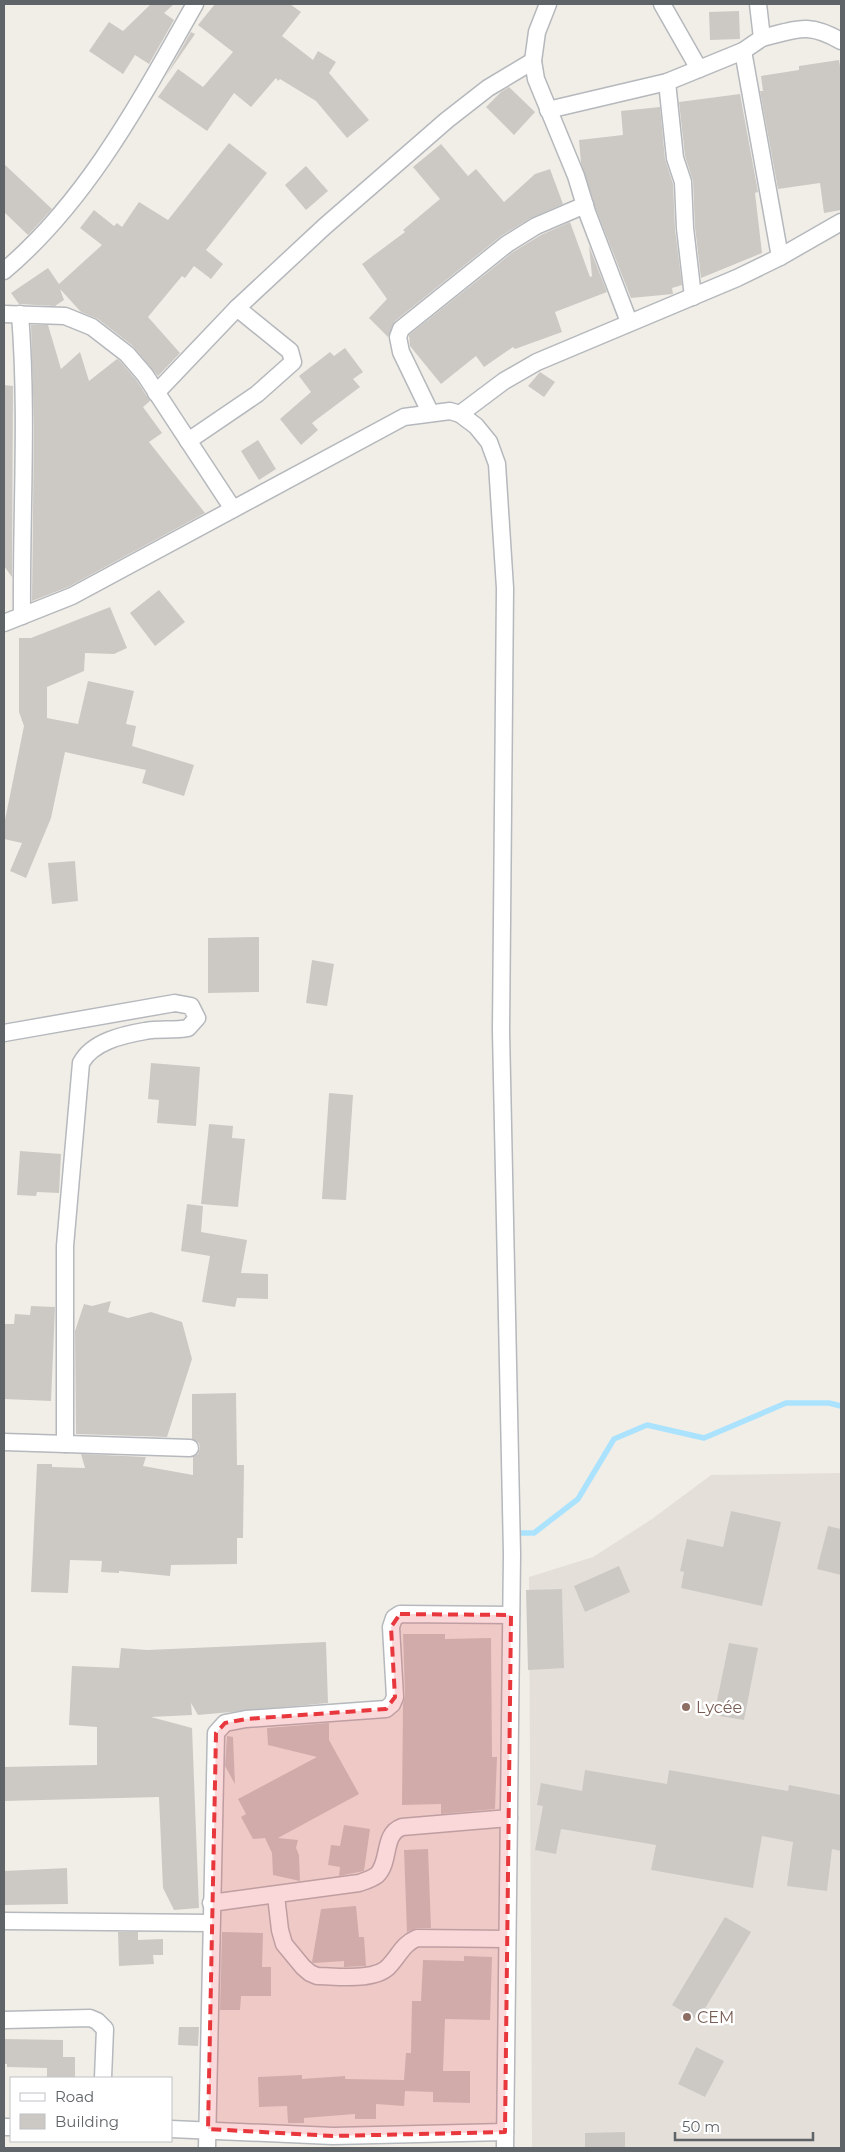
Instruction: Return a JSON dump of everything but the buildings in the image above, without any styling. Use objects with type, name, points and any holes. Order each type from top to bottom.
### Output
[{"type":"street","points":[[4,271],[28,250],[72,201],[124,128],[195,4]]},
{"type":"street","points":[[548,4],[537,32],[533,61],[536,79],[576,176],[629,322]]},
{"type":"street","points":[[662,4],[699,70]]},
{"type":"street","points":[[758,4],[762,38]]},
{"type":"street","points":[[548,110],[667,82],[744,51],[762,38],[803,28],[824,31],[841,41]]},
{"type":"street","points":[[744,51],[780,257]]},
{"type":"street","points":[[156,393],[237,308],[324,227],[447,120],[488,88],[533,61]]},
{"type":"street","points":[[667,82],[675,158],[683,182],[685,228],[693,297]]},
{"type":"street","points":[[430,412],[401,352],[398,337],[401,329],[507,244],[536,226],[585,205]]},
{"type":"street","points":[[460,414],[504,381],[537,362],[629,322],[693,297],[780,257],[841,222]]},
{"type":"street","points":[[188,441],[257,394],[293,362],[290,351],[237,308]]},
{"type":"street","points":[[4,314],[65,316],[92,327],[127,354],[156,393],[233,509]]},
{"type":"street","points":[[20,314],[24,368],[21,548],[22,616]]},
{"type":"street","points":[[4,623],[72,596],[382,427],[404,417],[430,412],[450,411],[460,414],[476,426],[489,442],[497,464],[504,588],[502,1031],[511,1544],[505,2140],[333,2142],[208,2129],[172,2129]]},
{"type":"street","points":[[4,1033],[175,1003],[191,1006],[197,1018],[188,1028],[145,1031],[99,1044],[91,1049],[81,1063],[65,1246],[65,1444]]},
{"type":"street","points":[[4,1442],[190,1448]]},
{"type":"street","points":[[207,2148],[214,1739],[219,1728],[225,1723],[246,1719],[386,1709],[392,1704],[395,1697],[391,1627],[394,1618],[400,1614],[412,1613],[511,1615]]},
{"type":"street","points":[[211,1903],[276,1896],[359,1883],[373,1878],[382,1868],[391,1834],[396,1829],[508,1818]]},
{"type":"street","points":[[276,1896],[284,1944],[303,1967],[317,1976],[367,1976],[381,1972],[389,1967],[408,1942],[417,1938],[507,1939]]},
{"type":"street","points":[[4,1921],[211,1923]]},
{"type":"street","points":[[4,2020],[90,2018],[97,2020],[104,2029],[103,2077]]},
{"type":"highlighted area","points":[[400,1614],[511,1615],[505,2132],[333,2136],[208,2129],[216,1733],[225,1723],[246,1719],[386,1709],[395,1697],[391,1627]]},
{"type":"shaded area","points":[[841,1473],[841,2148],[532,2148],[529,1577],[593,1557],[652,1519],[711,1475]]},
{"type":"waterway","points":[[521,1533],[534,1533],[578,1499],[614,1439],[647,1425],[704,1438],[786,1403],[829,1403],[841,1406]]},
{"type":"place","name":"Lycée","points":[[686,1707]]},
{"type":"place","name":"CEM","points":[[687,2017]]}]
